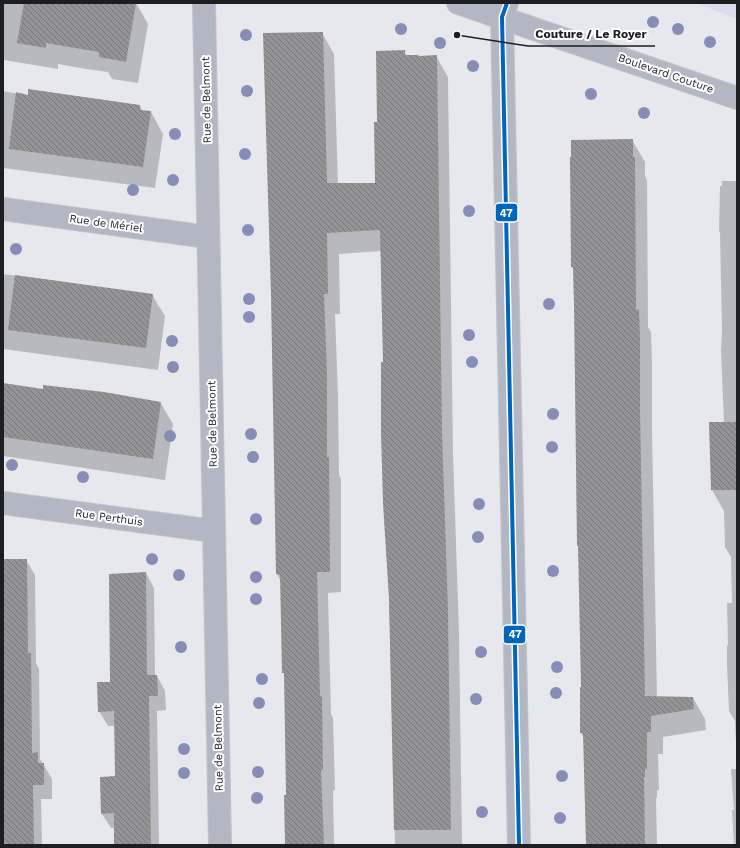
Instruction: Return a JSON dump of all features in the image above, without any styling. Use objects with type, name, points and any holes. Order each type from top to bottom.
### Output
[{"type":"street","name":"Rue de Belmont","points":[[204,3],[220,845]]},
{"type":"street","name":"Boulevard Couture","points":[[458,3],[505,10],[737,98]]},
{"type":"street","points":[[505,10],[519,845]]},
{"type":"street","name":"Rue de Mériel","points":[[3,209],[208,237]]},
{"type":"street","name":"Rue Perthuis","points":[[3,503],[214,532]]},
{"type":"shaded area","points":[[696,3],[737,3],[737,19]]},
{"type":"building","points":[[24,3],[136,3],[126,62],[99,57],[99,52],[46,43],[46,48],[17,43]]},
{"type":"building","points":[[323,32],[327,183],[375,183],[374,122],[377,122],[376,51],[405,50],[405,55],[437,55],[442,432],[448,611],[451,830],[394,830],[389,599],[383,503],[381,433],[381,362],[383,362],[380,230],[327,233],[328,294],[324,294],[327,373],[327,457],[329,457],[330,572],[317,572],[320,696],[322,696],[323,770],[321,770],[324,845],[285,845],[284,795],[286,795],[284,673],[282,673],[280,575],[276,574],[271,295],[263,33]]},
{"type":"building","points":[[28,89],[140,105],[140,110],[151,111],[143,167],[9,149],[16,92],[28,95]]},
{"type":"building","points":[[633,139],[633,157],[635,157],[636,310],[639,309],[640,339],[645,696],[693,697],[694,709],[651,716],[651,732],[647,732],[647,769],[645,769],[644,777],[645,845],[586,845],[583,733],[580,733],[581,687],[577,546],[574,304],[573,267],[571,267],[571,140]]},
{"type":"building","points":[[15,275],[153,294],[146,348],[8,330]]},
{"type":"building","points":[[3,383],[43,389],[43,385],[104,392],[161,402],[153,459],[3,437]]},
{"type":"building","points":[[709,422],[737,422],[737,490],[711,490]]},
{"type":"building","points":[[3,559],[27,559],[28,653],[31,653],[32,753],[38,752],[38,763],[44,763],[44,785],[33,785],[34,845],[3,845]]},
{"type":"building","points":[[146,572],[147,675],[157,675],[158,696],[149,696],[151,845],[114,845],[114,813],[101,814],[100,777],[115,776],[114,711],[98,712],[97,682],[110,682],[109,574]]},
{"type":"transit line","name":"47","points":[[507,3],[502,17],[519,845]]},
{"type":"place","name":"Couture / Le Royer","points":[[457,35]]}]
